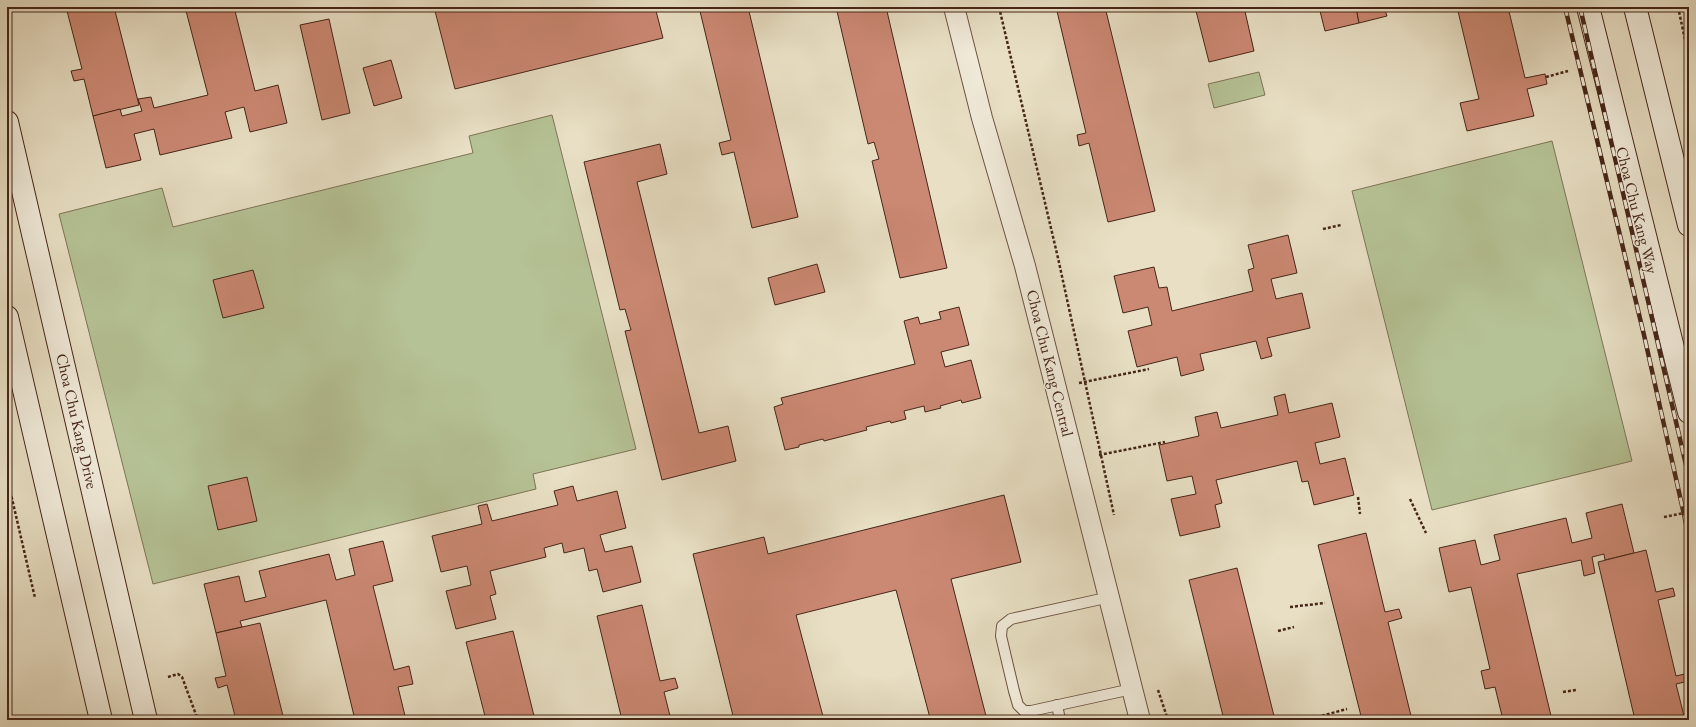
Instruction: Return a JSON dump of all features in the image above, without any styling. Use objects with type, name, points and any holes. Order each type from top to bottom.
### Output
[{"type":"main road","name":"Choa Chu Kang Way","points":[[1588,7],[1689,412]]},
{"type":"main road","points":[[1635,7],[1689,225]]},
{"type":"main road","name":"Choa Chu Kang Drive","points":[[7,122],[146,720]]},
{"type":"main road","points":[[7,317],[100,720]]},
{"type":"street","name":"Choa Chu Kang Central","points":[[954,7],[982,118],[1021,250],[1140,720]]},
{"type":"lane","points":[[1110,597],[1011,619],[1002,626],[1001,636],[1018,705],[1024,711],[1057,706],[1132,688]]},
{"type":"lane","points":[[1057,706],[1060,720]]},
{"type":"path","points":[[999,7],[1056,251],[1115,522]]},
{"type":"path","points":[[1678,7],[1689,58]]},
{"type":"path","points":[[1546,77],[1568,72]]},
{"type":"path","points":[[1323,229],[1341,225]]},
{"type":"path","points":[[1057,388],[1149,369]]},
{"type":"path","points":[[1075,461],[1165,442]]},
{"type":"path","points":[[7,477],[35,598]]},
{"type":"path","points":[[1358,497],[1360,514]]},
{"type":"path","points":[[1410,499],[1426,533]]},
{"type":"path","points":[[1664,517],[1689,512]]},
{"type":"path","points":[[1290,607],[1325,603]]},
{"type":"path","points":[[1278,631],[1294,627]]},
{"type":"path","points":[[168,677],[178,674],[182,677],[198,720]]},
{"type":"path","points":[[1157,687],[1168,720]]},
{"type":"path","points":[[1563,692],[1576,690]]},
{"type":"path","points":[[1317,716],[1347,709]]},
{"type":"green space","points":[[1259,72],[1265,95],[1214,108],[1208,84]]},
{"type":"green space","points":[[552,115],[636,449],[533,474],[536,489],[153,584],[59,214],[162,188],[173,227],[473,153],[469,136]]},
{"type":"green space","points":[[1552,141],[1632,461],[1432,510],[1352,191]]},
{"type":"building","points":[[66,7],[114,7],[139,105],[93,116],[84,79],[74,81],[71,71],[82,69]]},
{"type":"building","points":[[185,7],[234,7],[255,91],[278,85],[287,123],[250,132],[244,107],[225,112],[232,138],[160,155],[154,129],[134,134],[141,160],[106,168],[93,116],[120,109],[122,116],[142,111],[138,99],[151,97],[154,108],[208,95]]},
{"type":"building","points":[[434,7],[655,7],[663,38],[455,89]]},
{"type":"building","points":[[699,7],[748,7],[798,217],[752,228],[734,152],[722,155],[719,143],[731,140]]},
{"type":"building","points":[[836,7],[886,7],[947,268],[900,278],[872,161],[879,159],[874,142],[868,144]]},
{"type":"building","points":[[1056,7],[1105,7],[1155,211],[1108,222],[1089,143],[1079,146],[1077,135],[1086,133]]},
{"type":"building","points":[[1195,7],[1244,7],[1254,51],[1209,62]]},
{"type":"building","points":[[1319,7],[1356,7],[1359,23],[1325,31]]},
{"type":"building","points":[[1356,7],[1384,7],[1387,16],[1359,23]]},
{"type":"building","points":[[1457,7],[1508,7],[1525,78],[1545,74],[1547,84],[1527,89],[1534,116],[1467,131],[1460,103],[1479,99]]},
{"type":"building","points":[[329,19],[350,113],[322,120],[300,25]]},
{"type":"building","points":[[391,60],[402,98],[374,106],[363,68]]},
{"type":"building","points":[[660,144],[667,174],[637,182],[699,433],[728,426],[736,461],[662,480],[625,331],[631,330],[625,309],[620,310],[584,162]]},
{"type":"building","points":[[1288,235],[1297,273],[1271,279],[1276,299],[1302,293],[1310,328],[1267,338],[1272,356],[1261,359],[1256,341],[1200,354],[1204,370],[1181,376],[1177,357],[1137,367],[1128,331],[1152,325],[1148,307],[1123,313],[1114,276],[1154,267],[1159,288],[1167,287],[1172,311],[1253,291],[1248,270],[1254,268],[1248,245]]},
{"type":"building","points":[[817,264],[825,292],[775,305],[768,278]]},
{"type":"building","points":[[253,270],[264,308],[223,318],[213,280]]},
{"type":"building","points":[[959,307],[969,345],[941,352],[945,367],[971,360],[981,398],[962,403],[961,400],[940,406],[941,408],[925,412],[924,406],[904,411],[906,419],[866,427],[867,430],[824,441],[823,439],[785,450],[774,407],[783,404],[781,398],[915,364],[904,321],[918,317],[920,324],[941,319],[939,312]]},
{"type":"building","points":[[1285,394],[1289,413],[1332,403],[1340,437],[1315,443],[1320,464],[1345,458],[1354,495],[1314,505],[1308,481],[1302,482],[1297,461],[1216,480],[1222,503],[1215,505],[1220,527],[1180,536],[1171,499],[1196,494],[1192,476],[1167,481],[1159,445],[1199,436],[1195,417],[1217,412],[1221,428],[1278,415],[1274,397]]},
{"type":"building","points":[[247,477],[257,521],[218,530],[208,486]]},
{"type":"building","points":[[573,486],[577,501],[617,491],[626,528],[600,535],[605,552],[632,546],[641,582],[603,592],[597,569],[589,571],[584,548],[564,553],[562,543],[544,548],[546,557],[490,571],[496,594],[490,596],[496,619],[456,629],[446,591],[471,585],[467,566],[441,572],[432,536],[482,524],[478,506],[487,504],[492,521],[558,505],[554,491]]},
{"type":"building","points":[[1004,495],[1021,562],[951,579],[987,720],[922,720],[930,718],[896,590],[796,615],[824,720],[734,720],[693,554],[764,537],[768,554]]},
{"type":"building","points":[[1622,504],[1634,553],[1605,560],[1604,554],[1592,557],[1595,573],[1584,576],[1581,560],[1517,574],[1552,720],[1503,720],[1495,687],[1485,689],[1481,671],[1490,669],[1471,587],[1449,592],[1439,548],[1475,540],[1481,565],[1500,560],[1494,535],[1566,518],[1572,543],[1592,538],[1586,513]]},
{"type":"building","points":[[1366,533],[1385,612],[1399,609],[1402,618],[1388,622],[1412,720],[1362,720],[1318,545]]},
{"type":"building","points":[[383,541],[393,581],[373,586],[394,670],[409,666],[413,684],[398,687],[406,720],[355,720],[326,600],[240,621],[242,627],[216,633],[204,584],[239,576],[245,602],[266,597],[259,571],[329,554],[336,580],[355,575],[349,549]]},
{"type":"building","points":[[1646,550],[1656,592],[1673,588],[1675,596],[1658,600],[1676,676],[1689,673],[1689,681],[1676,684],[1685,720],[1635,720],[1598,562]]},
{"type":"building","points":[[1237,568],[1275,720],[1224,720],[1189,580]]},
{"type":"building","points":[[642,605],[660,681],[675,678],[678,688],[664,692],[671,720],[622,720],[597,616]]},
{"type":"building","points":[[260,623],[284,720],[236,720],[227,685],[218,688],[215,678],[226,676],[216,633]]},
{"type":"building","points":[[513,631],[535,720],[486,720],[466,642]]},
{"type":"railway","points":[[1565,7],[1644,335],[1689,537]]},
{"type":"railway","points":[[1580,7],[1689,478]]}]
